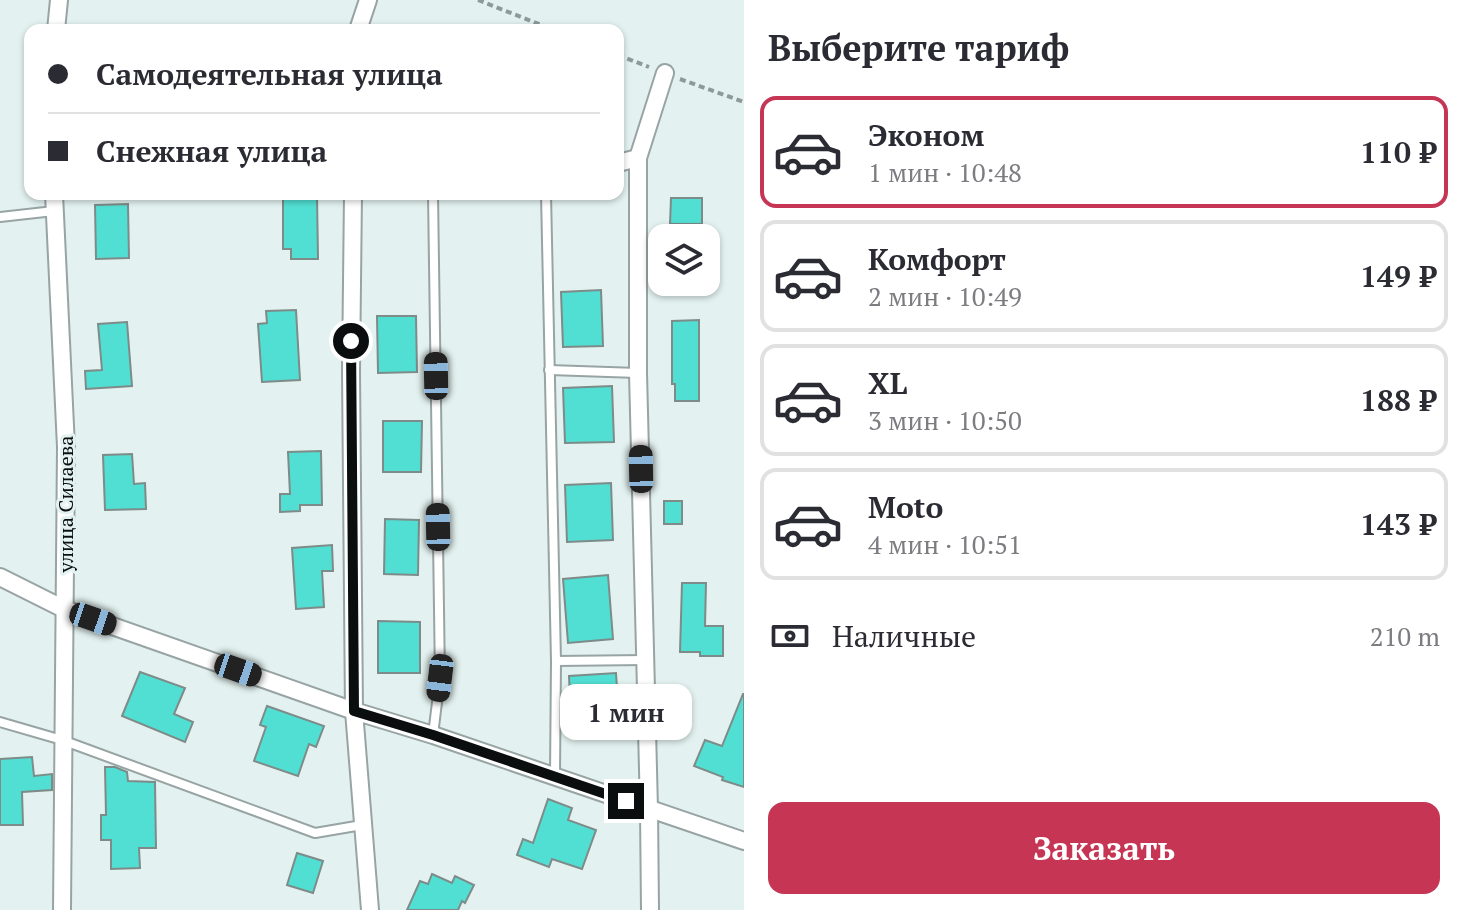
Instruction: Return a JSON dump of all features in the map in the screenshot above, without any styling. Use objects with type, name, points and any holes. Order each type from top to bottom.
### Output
[{"type":"street","points":[[57,24],[59,0]]},
{"type":"street","points":[[360,24],[368,0]]},
{"type":"street","points":[[650,910],[638,373],[638,158],[665,73]]},
{"type":"street","points":[[624,162],[638,158]]},
{"type":"street","points":[[353,200],[354,711],[370,910]]},
{"type":"street","name":"улица Силаева","points":[[55,202],[66,447],[62,910]]},
{"type":"street","points":[[0,577],[64,609],[354,711],[744,841]]},
{"type":"lane","points":[[433,200],[440,678],[433,735]]},
{"type":"lane","points":[[546,200],[556,661],[555,777]]},
{"type":"lane","points":[[0,217],[55,202]]},
{"type":"lane","points":[[549,370],[638,373]]},
{"type":"lane","points":[[556,661],[646,660]]},
{"type":"lane","points":[[0,722],[62,740],[315,833],[362,825]]},
{"type":"path","points":[[478,0],[539,24]]},
{"type":"building","points":[[671,198],[702,198],[702,224],[670,224]]},
{"type":"building","points":[[283,200],[317,200],[318,259],[291,259],[291,249],[283,249]]},
{"type":"building","points":[[128,204],[129,258],[96,259],[95,205]]},
{"type":"building","points":[[601,290],[603,346],[563,347],[561,292]]},
{"type":"building","points":[[296,310],[300,380],[262,382],[258,324],[267,323],[266,311]]},
{"type":"building","points":[[377,316],[416,316],[417,372],[378,373]]},
{"type":"building","points":[[699,320],[699,401],[675,401],[672,321]]},
{"type":"building","points":[[127,322],[132,386],[86,389],[85,371],[102,370],[98,324]]},
{"type":"building","points":[[612,386],[614,442],[565,443],[563,388]]},
{"type":"building","points":[[383,421],[422,421],[421,472],[383,472]]},
{"type":"building","points":[[321,451],[322,505],[300,505],[300,511],[280,512],[280,494],[290,494],[288,452]]},
{"type":"building","points":[[132,454],[134,484],[145,483],[146,509],[105,510],[103,455]]},
{"type":"building","points":[[611,483],[613,540],[567,542],[565,485]]},
{"type":"building","points":[[664,501],[682,501],[682,524],[664,524]]},
{"type":"building","points":[[385,519],[419,520],[418,575],[384,574]]},
{"type":"building","points":[[332,545],[333,571],[322,571],[324,607],[296,609],[292,548]]},
{"type":"building","points":[[608,575],[613,639],[568,643],[563,579]]},
{"type":"building","points":[[682,583],[706,583],[705,626],[723,626],[723,656],[680,652]]},
{"type":"building","points":[[378,621],[420,622],[420,673],[378,673]]},
{"type":"building","points":[[140,672],[185,688],[174,714],[193,722],[185,742],[122,716]]},
{"type":"building","points":[[616,673],[620,734],[572,737],[569,676]]},
{"type":"building","points":[[743,694],[744,787],[694,766],[705,740],[722,746]]},
{"type":"building","points":[[267,706],[324,726],[316,747],[309,744],[298,776],[254,761],[266,727],[260,725]]},
{"type":"building","points":[[32,757],[34,776],[52,774],[52,790],[22,792],[23,825],[0,825],[0,759]]},
{"type":"building","points":[[105,767],[127,772],[128,781],[155,782],[156,848],[139,848],[140,868],[111,869],[111,840],[101,840],[101,815],[106,815]]},
{"type":"building","points":[[548,799],[572,808],[568,820],[596,830],[582,869],[552,859],[549,867],[517,855],[523,839],[533,843]]},
{"type":"building","points":[[297,853],[323,861],[313,893],[287,885]]},
{"type":"building","points":[[432,874],[452,883],[455,876],[474,885],[458,910],[407,910],[420,881],[428,884]]},
{"type":"route","points":[[351,341],[354,711],[626,801]]}]
